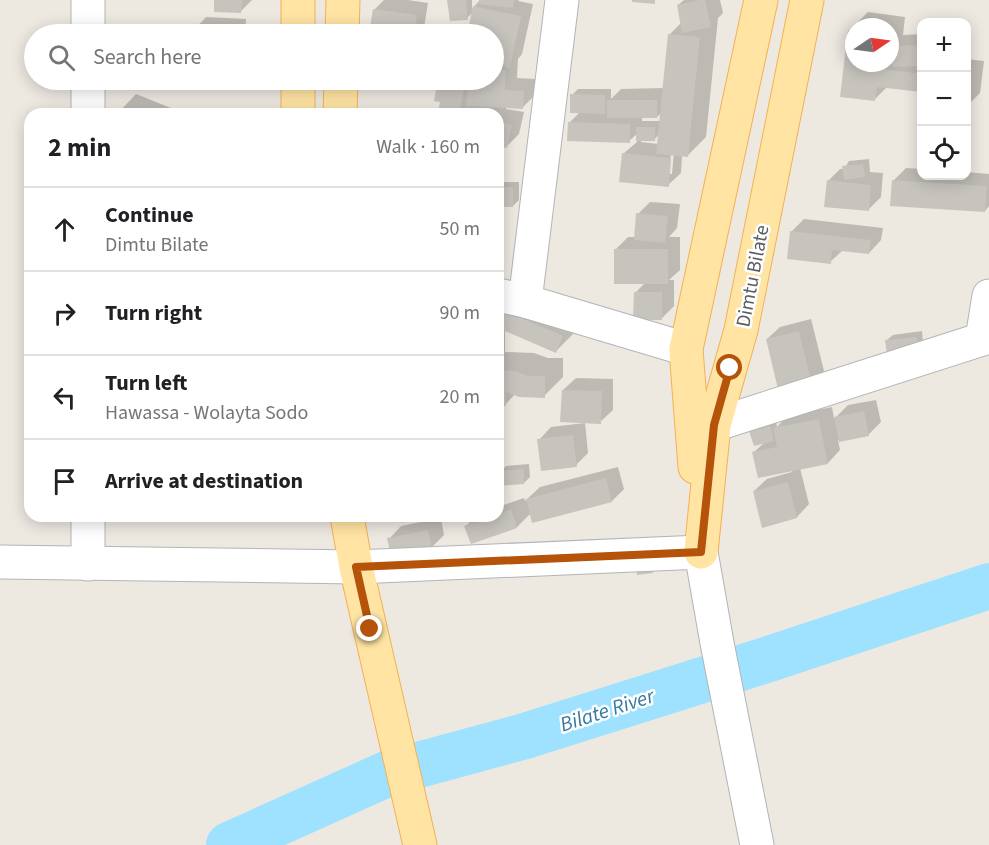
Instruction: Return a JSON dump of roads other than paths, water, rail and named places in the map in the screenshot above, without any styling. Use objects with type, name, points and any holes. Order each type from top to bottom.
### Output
[{"type":"main road","points":[[298,0],[298,24]]},
{"type":"main road","points":[[342,24],[343,0]]},
{"type":"main road","points":[[701,552],[686,349],[761,0]]},
{"type":"main road","name":"Dimtu Bilate","points":[[701,552],[714,425],[741,330],[807,0]]},
{"type":"main road","points":[[298,90],[298,108]]},
{"type":"main road","points":[[340,108],[341,90]]},
{"type":"main road","points":[[348,522],[356,567],[420,845]]},
{"type":"street","points":[[88,0],[88,24]]},
{"type":"street","points":[[562,0],[511,298],[686,349]]},
{"type":"street","points":[[88,90],[88,108]]},
{"type":"street","points":[[714,425],[985,338],[989,296]]},
{"type":"street","points":[[88,522],[88,564]]},
{"type":"street","points":[[0,562],[356,567],[701,552],[757,845]]},
{"type":"waterway","name":"Bilate River","points":[[229,845],[389,773],[525,736],[989,586]]}]
